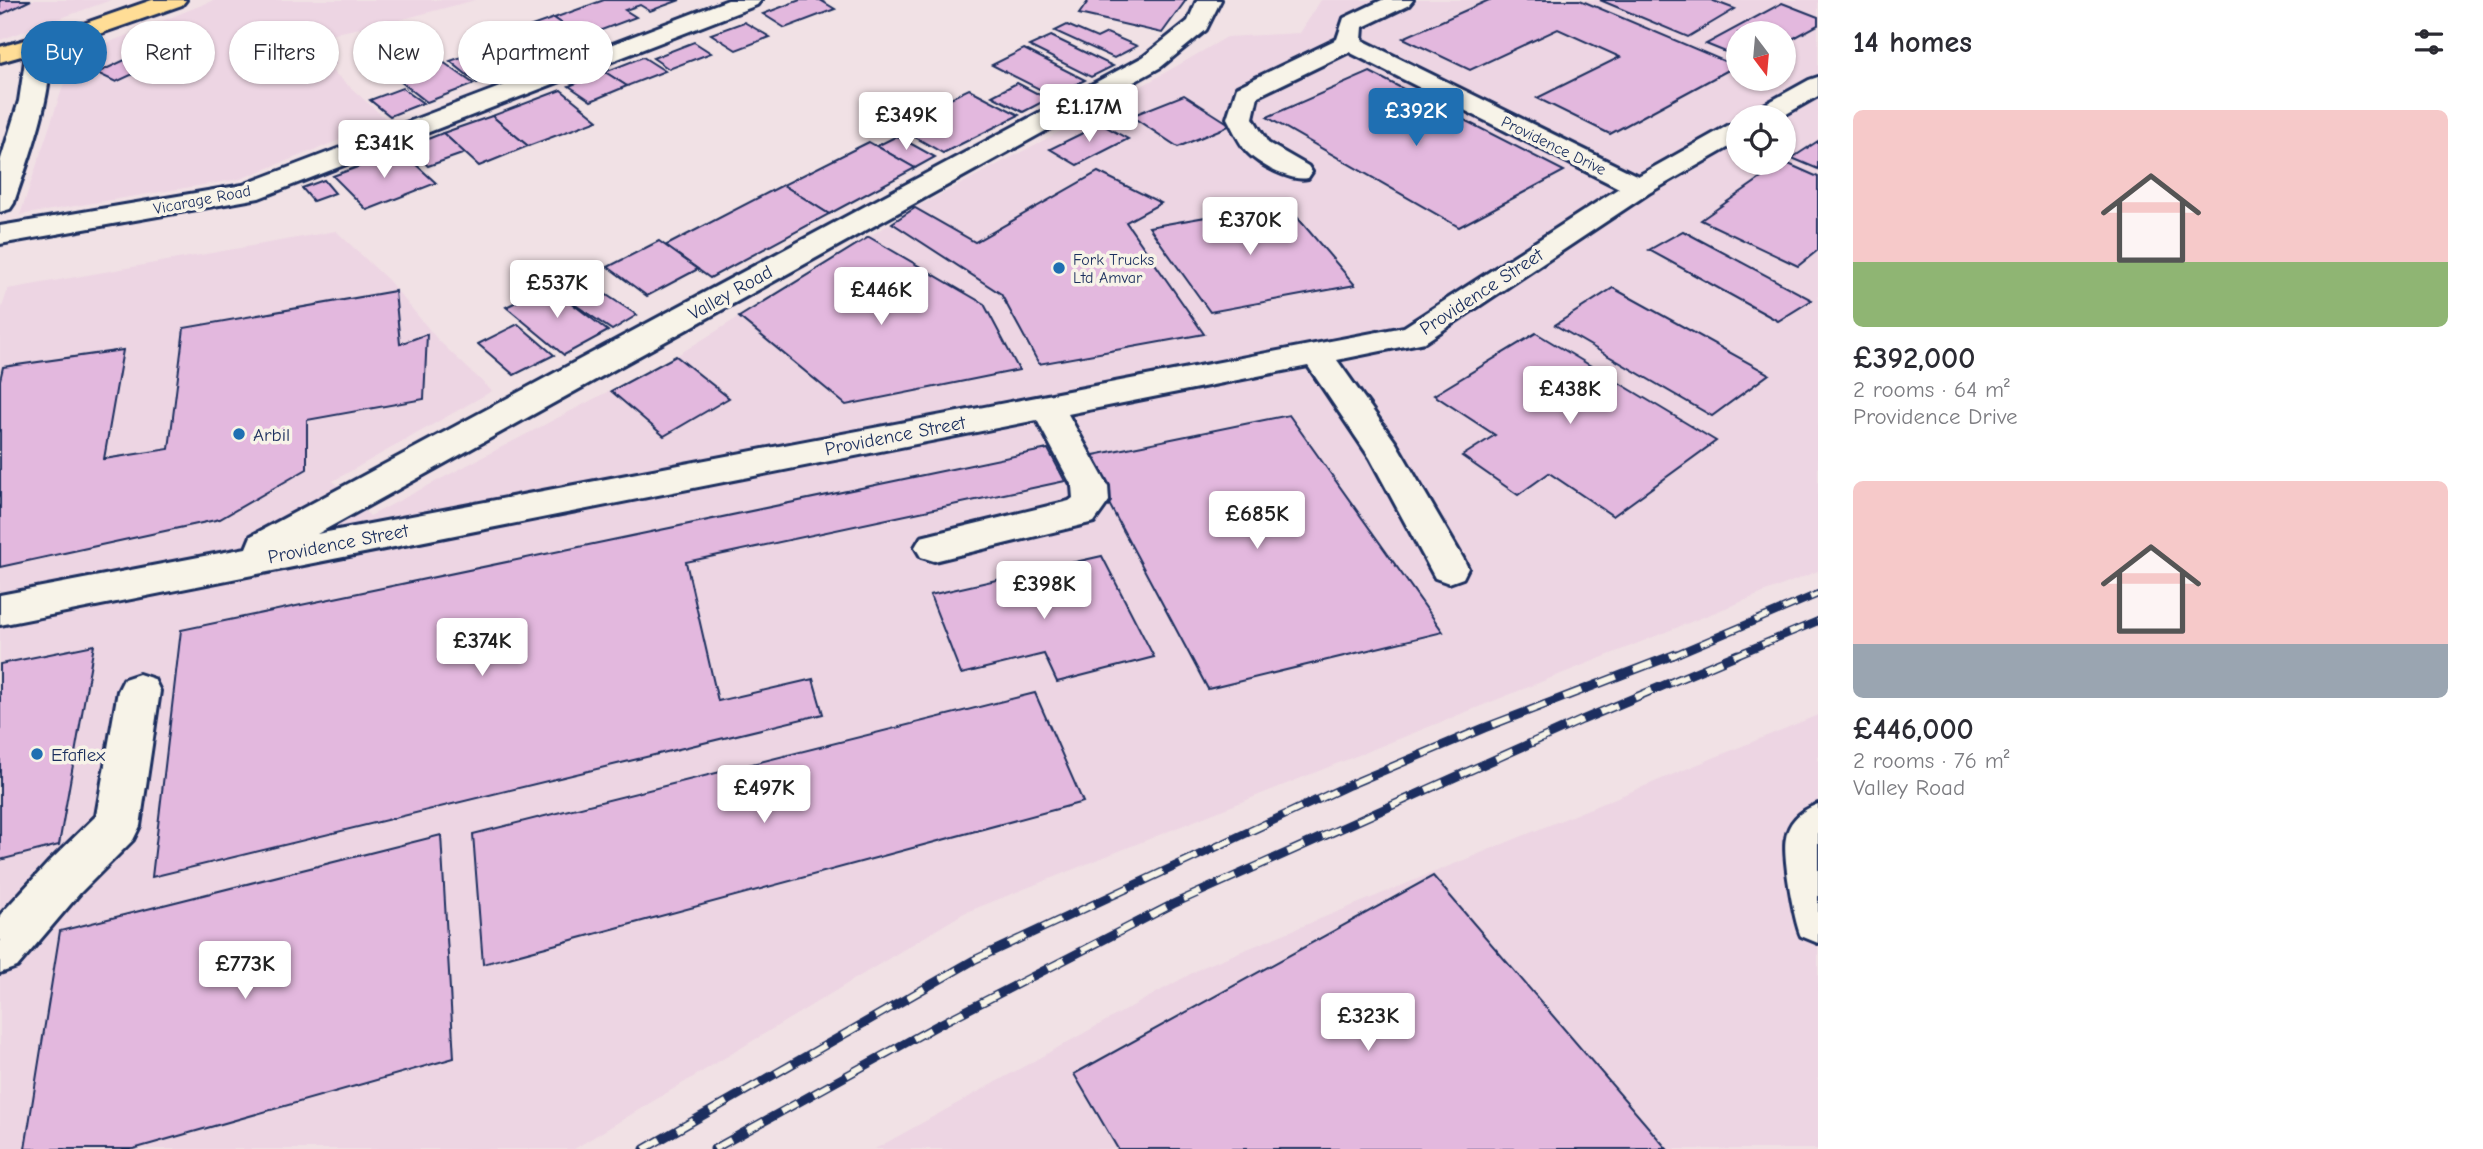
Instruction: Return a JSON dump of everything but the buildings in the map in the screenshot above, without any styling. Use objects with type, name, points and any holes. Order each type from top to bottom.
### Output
[{"type":"highway","points":[[107,22],[174,0]]},
{"type":"highway","points":[[0,55],[21,49]]},
{"type":"street","name":"Vicarage Road","points":[[0,235],[249,192],[749,0]]},
{"type":"street","name":"Valley Road","points":[[231,563],[1152,62],[1198,25],[1209,0]]},
{"type":"street","points":[[1298,172],[1258,148],[1240,118],[1246,92],[1349,43],[1352,23],[1401,0]]},
{"type":"street","name":"Providence Drive","points":[[1349,43],[1639,187]]},
{"type":"street","points":[[0,203],[35,84]]},
{"type":"street","points":[[1783,105],[1818,85]]},
{"type":"street","name":"Providence Street","points":[[0,610],[1414,335],[1639,187],[1726,138]]},
{"type":"street","points":[[1315,354],[1384,452],[1449,568]]},
{"type":"street","points":[[934,547],[1081,512],[1091,501],[1090,486],[1047,406]]},
{"type":"street","points":[[0,950],[64,878],[117,826],[139,691]]},
{"type":"street","points":[[1818,824],[1808,839],[1818,920]]},
{"type":"shaded area","points":[[0,0],[111,0],[53,21],[21,21],[21,32],[0,40]]},
{"type":"shaded area","points":[[214,0],[475,0],[396,21],[353,21],[353,30],[339,32],[339,21],[229,21],[229,84],[339,84],[339,77],[388,121],[240,179],[20,215],[64,84],[107,84],[107,43],[121,38],[121,84],[215,84],[215,21],[162,21]]},
{"type":"shaded area","points":[[1321,0],[1818,0],[1818,571],[964,913],[574,1149],[0,1149],[0,313],[8,289],[336,231],[388,280],[438,340],[492,391],[333,481],[370,516],[676,356],[915,208],[1097,112],[1227,37],[1300,33]]},
{"type":"shaded area","points":[[1818,715],[1818,1149],[875,1149],[1203,967]]},
{"type":"railway","points":[[1672,656],[1818,594]]},
{"type":"railway","points":[[1734,656],[1818,621]]},
{"type":"railway","points":[[644,1149],[974,960],[1349,785],[1484,728],[1676,654]]},
{"type":"railway","points":[[714,1149],[938,1025],[1173,904],[1582,720],[1738,654]]},
{"type":"place","name":"Fork Trucks Ltd Amvar","points":[[1059,268]]},
{"type":"place","name":"Arbil","points":[[239,434]]},
{"type":"place","name":"Efaflex","points":[[37,754]]}]
